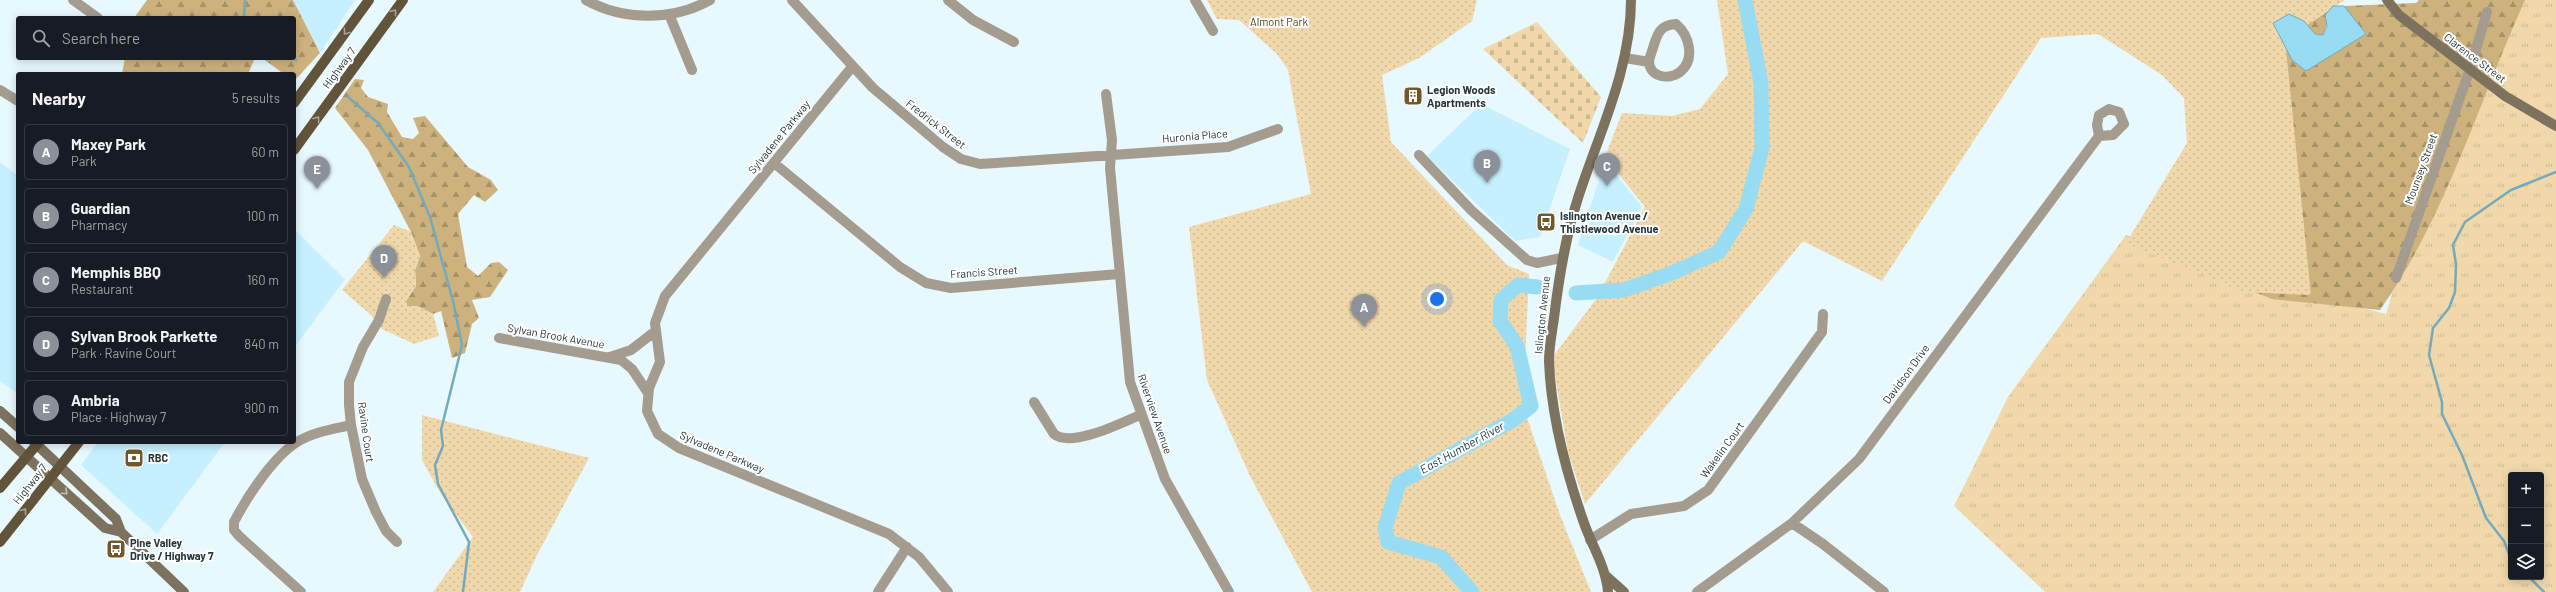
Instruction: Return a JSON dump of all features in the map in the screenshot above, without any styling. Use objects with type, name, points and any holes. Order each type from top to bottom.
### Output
[{"type":"main road","name":"Highway 7","points":[[296,100],[369,0]]},
{"type":"main road","name":"Highway 7","points":[[296,147],[403,0]]},
{"type":"main road","name":"Islington Avenue","points":[[1608,592],[1606,576],[1590,540],[1568,476],[1558,429],[1549,360],[1561,258],[1577,199],[1625,58],[1631,21],[1631,0]]},
{"type":"main road","name":"Clarence Street","points":[[2387,0],[2400,15],[2505,96],[2556,126]]},
{"type":"main road","points":[[0,411],[16,425]]},
{"type":"main road","points":[[0,433],[105,528],[121,532]]},
{"type":"main road","name":"Highway 7","points":[[0,488],[35,444]]},
{"type":"main road","points":[[37,444],[116,519],[121,532],[184,592]]},
{"type":"main road","name":"Highway 7","points":[[0,542],[77,444]]},
{"type":"main road","name":"Islington Avenue","points":[[1606,576],[1624,592]]},
{"type":"street","points":[[73,0],[95,16]]},
{"type":"street","points":[[586,0],[602,8],[631,15],[669,14],[710,0]]},
{"type":"street","name":"Fredrick Street","points":[[792,0],[873,88],[961,159],[980,164],[1111,154]]},
{"type":"street","points":[[948,0],[973,20],[1014,42]]},
{"type":"street","points":[[1195,0],[1213,31]]},
{"type":"street","name":"Mounsey Street","points":[[2396,278],[2470,69],[2487,12]]},
{"type":"street","points":[[669,14],[692,70]]},
{"type":"street","points":[[1676,24],[1684,31],[1690,52],[1686,64],[1680,72],[1669,77],[1659,76],[1652,71],[1649,62],[1658,31],[1667,25],[1676,24]]},
{"type":"street","points":[[1625,58],[1649,62]]},
{"type":"street","name":"Sylvadene Parkway","points":[[852,66],[664,296],[656,315],[656,333],[660,362],[648,393],[647,411],[653,427],[658,434],[679,448],[871,525],[907,547],[926,564],[948,592]]},
{"type":"street","points":[[0,90],[16,100]]},
{"type":"street","name":"Riverview Avenue","points":[[1106,94],[1112,140],[1111,154],[1127,367],[1140,415],[1165,479],[1229,592]]},
{"type":"street","name":"Huronia Place","points":[[1111,154],[1228,147],[1278,129]]},
{"type":"street","name":"Davidson Drive","points":[[1697,592],[1792,523],[1859,459],[2099,136]]},
{"type":"street","points":[[1419,155],[1471,210],[1527,260],[1537,263],[1561,258]]},
{"type":"street","name":"Francis Street","points":[[774,163],[900,267],[926,283],[951,288],[1119,274]]},
{"type":"street","name":"Ravine Court","points":[[386,299],[380,320],[363,347],[349,382],[351,425],[362,479],[386,531],[397,542]]},
{"type":"street","name":"Wakelin Court","points":[[1590,540],[1631,514],[1684,506],[1708,490],[1822,332],[1823,314]]},
{"type":"street","name":"Sylvan Brook Avenue","points":[[610,358],[631,350],[652,333],[656,333]]},
{"type":"street","name":"Sylvan Brook Avenue","points":[[498,338],[621,360],[632,369],[648,393]]},
{"type":"street","points":[[1034,402],[1054,434],[1058,437],[1074,440],[1140,415]]},
{"type":"street","points":[[296,443],[311,435],[351,425]]},
{"type":"street","points":[[295,444],[288,448],[274,464],[234,522],[234,530],[301,592]]},
{"type":"street","points":[[1792,523],[1823,544],[1884,592]]},
{"type":"street","points":[[878,592],[907,547]]},
{"type":"shaded area","points":[[293,0],[355,0],[320,53]]},
{"type":"shaded area","points":[[2333,6],[2344,6],[2366,34],[2306,71],[2292,60],[2273,23],[2289,14],[2304,21],[2315,34],[2323,35],[2327,26],[2325,15]]},
{"type":"shaded area","points":[[1481,104],[1570,149],[1540,237],[1515,241],[1427,156]]},
{"type":"shaded area","points":[[1605,161],[1642,207],[1613,262],[1578,245]]},
{"type":"shaded area","points":[[0,162],[16,174],[16,393],[0,381]]},
{"type":"shaded area","points":[[296,231],[345,279],[296,345]]},
{"type":"shaded area","points":[[97,444],[224,444],[157,534],[81,465]]},
{"type":"green space","points":[[147,0],[293,0],[320,53],[296,79],[296,72],[281,72],[265,60],[296,60],[296,16],[135,16]]},
{"type":"green space","name":"Almont Park","points":[[1207,0],[1477,0],[1472,21],[1419,58],[1382,75],[1391,142],[1507,265],[1529,274],[1523,406],[1560,515],[1591,592],[1312,592],[1250,476],[1207,380],[1189,227],[1311,194],[1288,70],[1277,54],[1239,20],[1217,19]]},
{"type":"green space","points":[[1717,0],[2345,0],[2285,40],[2311,295],[2243,292],[2126,243],[2187,143],[2184,98],[2162,75],[2098,34],[2041,38],[1882,281],[1803,241],[1585,504],[1568,452],[1552,358],[1597,298],[1645,207],[1605,157],[1622,113],[1672,116],[1700,109],[1728,74]]},
{"type":"green space","points":[[2297,0],[2333,6],[2323,35],[2315,34],[2304,21],[2292,60],[2366,34],[2344,6],[2416,3],[2419,0],[2525,0],[2460,159],[2424,237],[2380,310],[2272,299],[2155,252]]},
{"type":"green space","points":[[2477,0],[2556,0],[2556,592],[2045,592],[1954,506],[2008,397],[2126,235],[2271,284],[2386,314]]},
{"type":"green space","points":[[1537,22],[1601,97],[1583,143],[1483,49]]},
{"type":"green space","points":[[125,60],[254,60],[249,72],[122,72]]},
{"type":"green space","points":[[355,79],[364,80],[361,88],[368,97],[388,104],[387,112],[402,137],[413,139],[419,133],[413,118],[425,116],[468,167],[491,180],[498,190],[485,202],[474,195],[458,214],[467,267],[478,276],[491,263],[499,262],[508,270],[490,297],[472,300],[479,318],[472,324],[465,353],[452,358],[441,311],[433,314],[417,306],[407,306],[406,301],[416,286],[415,270],[420,256],[411,232],[368,150],[335,108]]},
{"type":"green space","points":[[394,225],[411,232],[420,256],[415,270],[416,286],[406,301],[407,306],[417,306],[433,314],[439,336],[414,344],[382,329],[370,314],[342,290]]},
{"type":"green space","points":[[422,415],[589,458],[537,555],[520,592],[433,592],[473,537],[442,496],[422,460]]},
{"type":"waterway","points":[[244,16],[245,0]]},
{"type":"waterway","name":"East Humber River","points":[[1576,293],[1624,290],[1672,273],[1719,252],[1746,209],[1762,148],[1761,83],[1745,0]]},
{"type":"waterway","points":[[348,97],[378,123],[409,167],[430,217],[453,301],[462,345],[441,430],[443,446],[435,465],[438,484],[469,542],[463,592]]},
{"type":"waterway","points":[[2508,551],[2504,541],[2486,518],[2462,455],[2442,414],[2442,402],[2429,355],[2433,328],[2449,308],[2455,292],[2456,264],[2453,245],[2465,222],[2511,190],[2556,172]]},
{"type":"waterway","name":"East Humber River","points":[[1472,592],[1441,557],[1388,542],[1385,528],[1399,483],[1513,420],[1531,406],[1517,346],[1500,321],[1501,300],[1518,285],[1537,287]]},
{"type":"waterway","points":[[2532,580],[2544,592]]},
{"type":"place","name":"Legion Woods Apartments","points":[[1413,96]]},
{"type":"place","name":"Guardian","points":[[1487,183]]},
{"type":"place","name":"Memphis BBQ","points":[[1607,186]]},
{"type":"place","name":"Ambria","points":[[317,189]]},
{"type":"place","name":"Islington Avenue / Thistlewood Avenue","points":[[1546,222]]},
{"type":"place","name":"Sylvan Brook Parkette","points":[[384,278]]},
{"type":"place","name":"Maxey Park","points":[[1364,327]]},
{"type":"place","name":"RBC","points":[[134,458]]},
{"type":"place","name":"Pine Valley Drive / Highway 7","points":[[116,549]]}]
